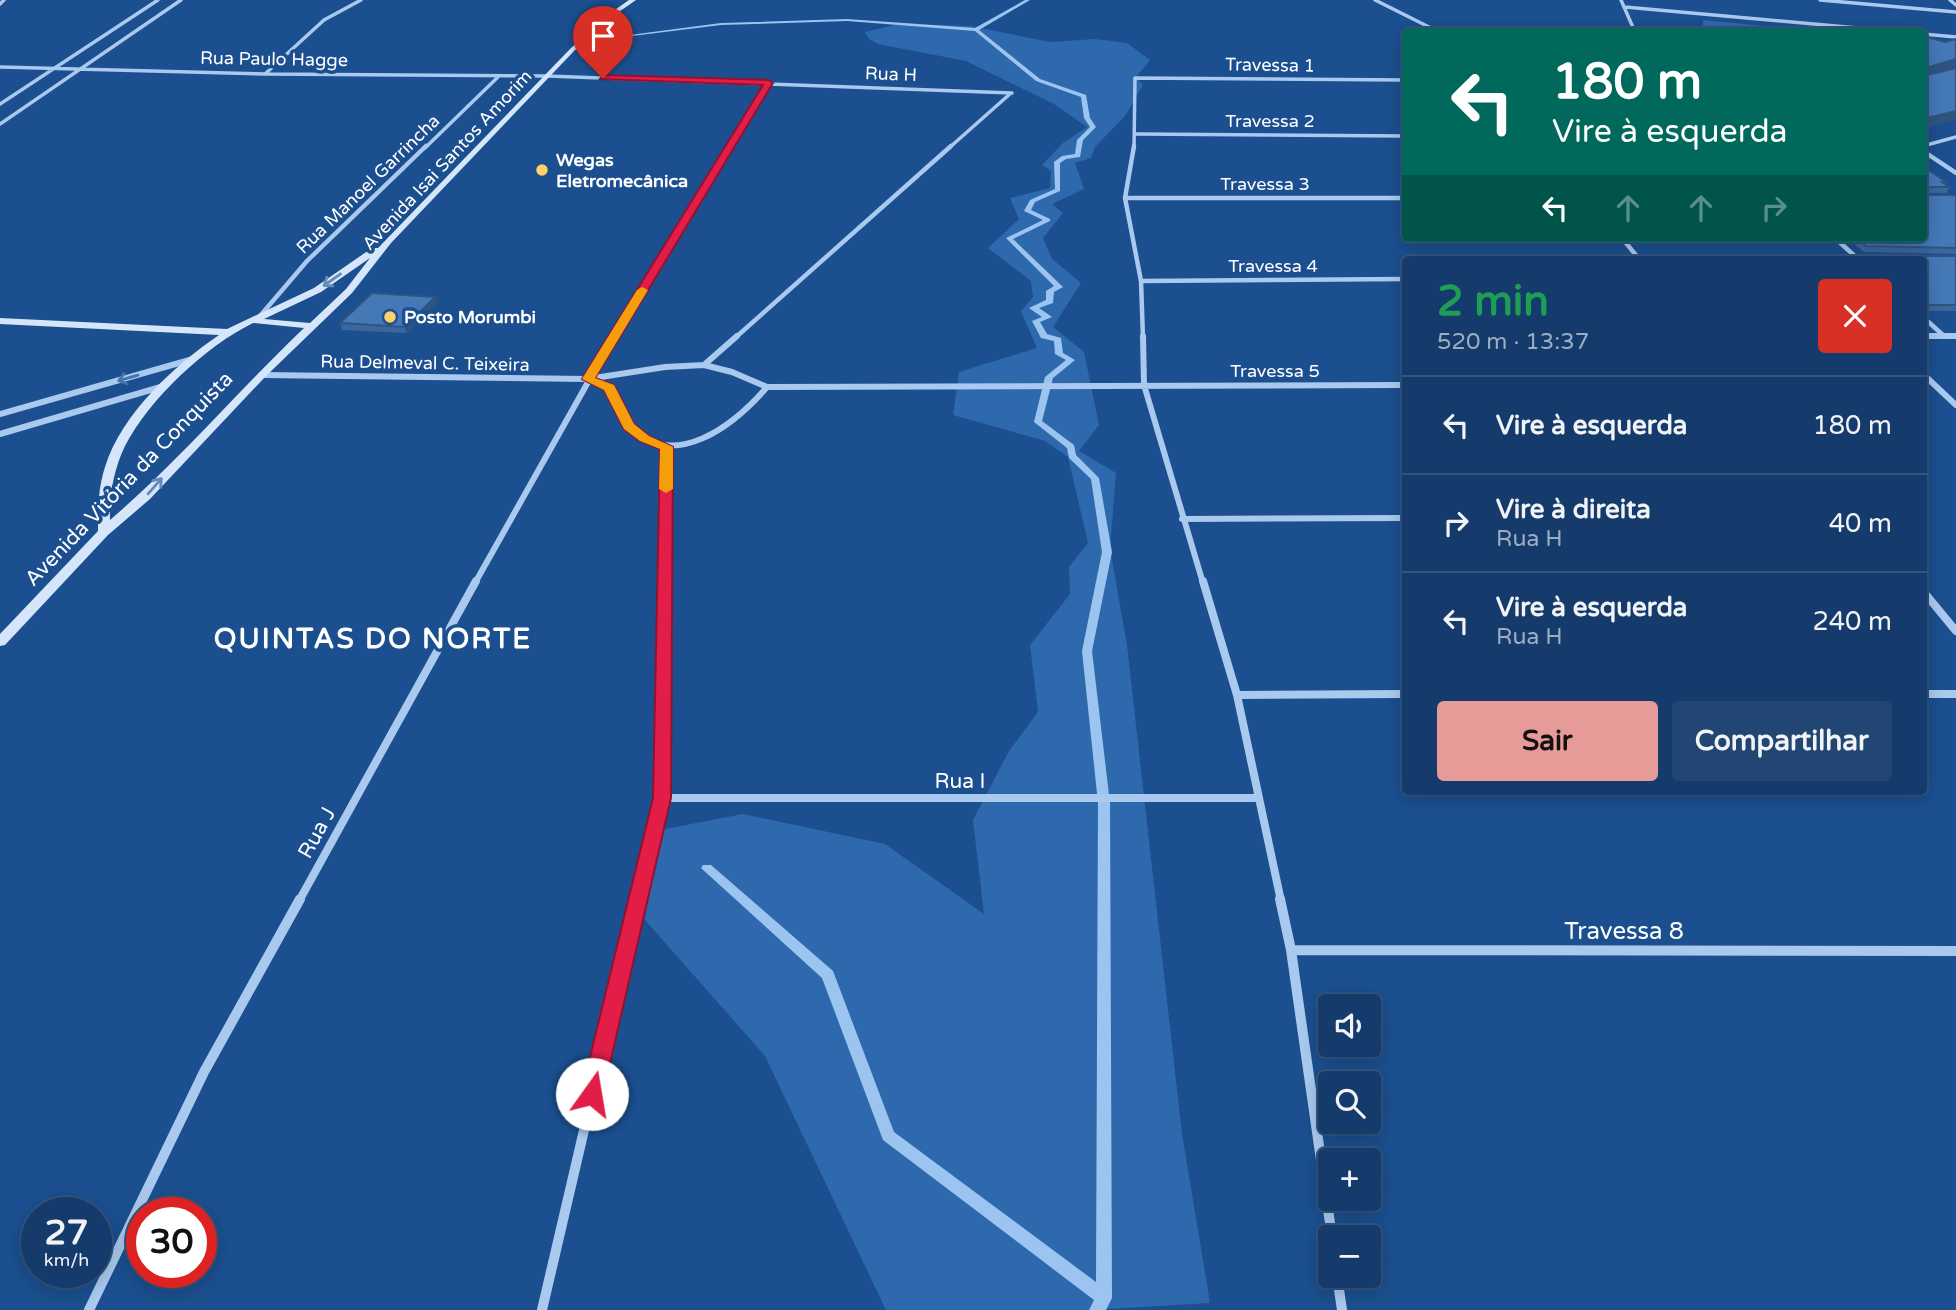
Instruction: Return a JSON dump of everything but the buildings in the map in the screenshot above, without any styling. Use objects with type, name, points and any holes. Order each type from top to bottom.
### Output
[{"type":"main road","name":"Avenida Isai Santos Amorim","points":[[290,348],[349,290],[388,241],[547,76],[611,15],[633,0]]},
{"type":"main road","points":[[104,532],[104,488],[118,445],[138,415],[166,385],[229,332],[309,295],[388,241]]},
{"type":"main road","points":[[0,321],[229,332]]},
{"type":"main road","points":[[249,321],[314,326]]},
{"type":"main road","name":"Avenida Vitória da Conquista","points":[[0,642],[104,532],[146,496],[290,348]]},
{"type":"street","points":[[0,104],[158,0]]},
{"type":"street","points":[[0,124],[181,0]]},
{"type":"street","points":[[265,74],[324,20],[361,0]]},
{"type":"street","points":[[1375,0],[1430,28]]},
{"type":"street","points":[[1621,0],[1633,28]]},
{"type":"street","points":[[1820,0],[1956,12]]},
{"type":"street","points":[[1950,0],[1956,5]]},
{"type":"street","points":[[1625,7],[1858,28]]},
{"type":"street","points":[[1927,34],[1956,37]]},
{"type":"street","name":"Rua Paulo Hagge","points":[[0,68],[265,74],[547,76]]},
{"type":"street","name":"Rua Manoel Garrincha","points":[[260,316],[307,261],[499,76]]},
{"type":"street","name":"Rua H","points":[[547,76],[1012,93],[704,365]]},
{"type":"street","name":"Travessa 1","points":[[1136,134],[1135,78],[1402,80]]},
{"type":"street","points":[[704,365],[732,372],[767,387],[750,408],[724,428],[691,443],[666,447],[645,439],[628,426],[609,387],[588,379],[769,83]]},
{"type":"street","points":[[1136,134],[1125,198],[1141,281],[1144,385],[1182,519],[1237,695],[1291,950],[1330,1225]]},
{"type":"street","name":"Travessa 2","points":[[1136,134],[1402,135]]},
{"type":"street","points":[[1927,145],[1956,137]]},
{"type":"street","points":[[1927,154],[1956,173]]},
{"type":"street","name":"Travessa 3","points":[[1125,198],[1402,198]]},
{"type":"street","points":[[1625,242],[1637,256]]},
{"type":"street","points":[[1839,242],[1855,256]]},
{"type":"street","name":"Travessa 4","points":[[1141,281],[1402,279]]},
{"type":"street","points":[[1927,321],[1944,336]]},
{"type":"street","points":[[1927,336],[1956,336]]},
{"type":"street","points":[[0,414],[194,359]]},
{"type":"street","name":"Rua Delmeval C. Teixeira","points":[[261,375],[588,379],[704,365]]},
{"type":"street","points":[[1927,378],[1956,405]]},
{"type":"street","name":"Rua J","points":[[89,1310],[204,1072],[588,379]]},
{"type":"street","name":"Travessa 5","points":[[767,387],[1402,384]]},
{"type":"street","points":[[0,434],[166,385]]},
{"type":"street","points":[[542,1310],[662,798],[666,447]]},
{"type":"street","points":[[1182,519],[1402,518]]},
{"type":"street","points":[[1927,596],[1956,631]]},
{"type":"street","points":[[1237,695],[1402,694]]},
{"type":"street","points":[[1927,694],[1956,694]]},
{"type":"street","name":"Rua I","points":[[662,798],[1259,798]]},
{"type":"street","name":"Travessa 8","points":[[1291,950],[1956,951]]},
{"type":"street","points":[[1339,1288],[1342,1310]]},
{"type":"shaded area","points":[[1703,20],[1764,28],[1703,28]]},
{"type":"shaded area","points":[[899,24],[970,26],[1050,42],[1095,39],[1127,43],[1150,60],[1136,77],[1143,85],[1125,116],[1095,147],[1091,158],[1075,163],[1084,189],[1052,204],[1063,213],[1043,238],[1052,259],[1081,283],[1053,327],[1084,352],[1099,425],[1079,451],[1116,473],[1110,548],[1127,645],[1182,1134],[1210,1303],[1092,1310],[886,1310],[765,1056],[645,920],[655,831],[743,814],[885,844],[984,914],[973,820],[1009,751],[1038,712],[1030,645],[1070,594],[1069,567],[1088,543],[1068,457],[1045,441],[953,415],[959,372],[1037,348],[1021,311],[1033,297],[1031,281],[988,248],[1019,219],[1010,198],[1050,188],[1051,171],[1042,165],[1063,143],[1087,127],[1054,104],[966,61],[878,44],[869,39],[865,32]]},
{"type":"waterway","points":[[976,30],[1028,0]]},
{"type":"waterway","points":[[624,36],[721,24],[847,20],[976,30]]},
{"type":"waterway","points":[[976,30],[1038,80],[1084,96],[1087,118],[1093,127],[1080,140],[1078,156],[1064,157],[1057,162],[1058,190],[1032,201],[1027,211],[1048,220],[1009,238],[1059,287],[1050,291],[1050,301],[1033,308],[1048,317],[1036,321],[1044,336],[1058,340],[1059,354],[1071,360],[1049,377],[1038,422],[1071,447],[1072,456],[1095,478],[1107,552],[1087,651],[1104,803],[1104,1298]]},
{"type":"waterway","points":[[707,868],[828,975],[888,1136],[1104,1298]]},
{"type":"waterway","points":[[1097,1310],[1104,1298]]},
{"type":"slow traffic","points":[[642,290],[588,379],[609,387],[628,426],[645,439],[666,447],[666,489]]},
{"type":"place","name":"Wegas Eletromecânica","points":[[542,170]]},
{"type":"place","name":"Posto Morumbi","points":[[390,317]]},
{"type":"district","name":"QUINTAS DO NORTE","points":[[373,639]]},
{"type":"route","points":[[592,1094],[662,798],[666,447],[645,439],[628,426],[609,387],[588,379],[769,83],[603,78]]}]
